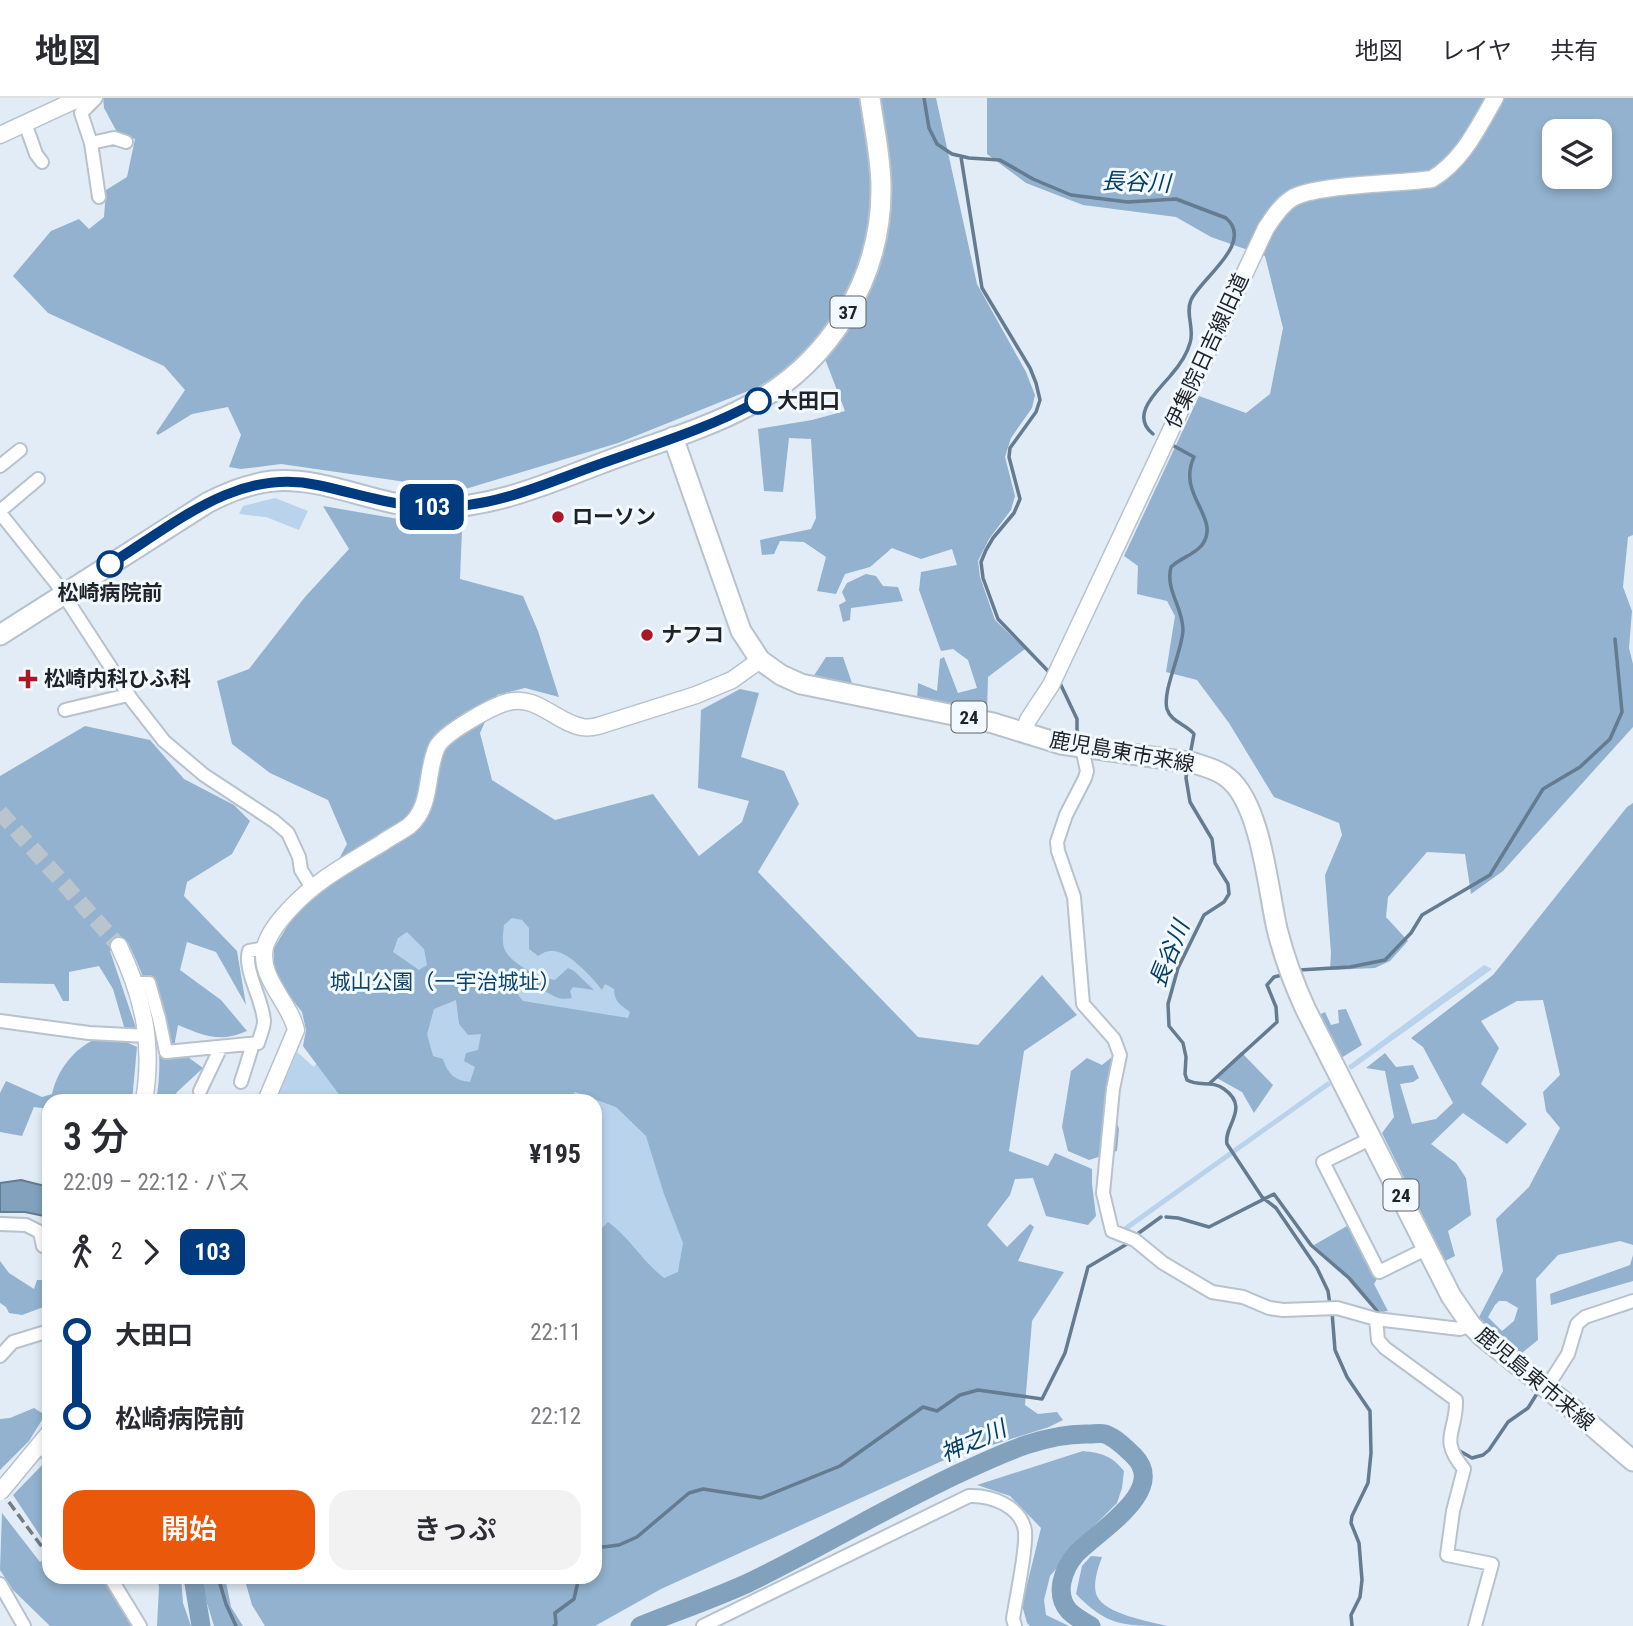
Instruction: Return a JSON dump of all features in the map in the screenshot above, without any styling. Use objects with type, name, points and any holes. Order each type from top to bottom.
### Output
[{"type":"main road","name":"37","points":[[673,438],[746,408],[780,386],[807,364],[825,344],[850,308],[868,268],[878,228],[880,173],[870,98]]},
{"type":"main road","points":[[0,635],[228,492],[273,481],[294,481],[407,507],[461,506],[516,494],[673,438]]},
{"type":"main road","name":"鹿児島東市来線","points":[[673,438],[741,631],[760,660],[781,675],[801,684],[993,723],[1061,744],[1188,762],[1211,768],[1230,779],[1246,801],[1256,828],[1278,932],[1291,975],[1306,1010],[1451,1296],[1471,1325],[1633,1461]]},
{"type":"street","points":[[0,135],[80,98]]},
{"type":"street","points":[[96,98],[81,113],[91,143],[99,197]]},
{"type":"street","name":"伊集院日吉線旧道","points":[[1024,732],[1028,720],[1051,685],[1265,228],[1291,198],[1315,190],[1432,179],[1457,160],[1495,98]]},
{"type":"street","points":[[26,123],[36,153],[42,162]]},
{"type":"street","points":[[91,143],[114,138],[126,142]]},
{"type":"street","points":[[0,466],[20,450]]},
{"type":"street","points":[[38,479],[0,512],[63,594],[128,695],[164,741],[204,775],[288,833],[299,857],[301,870],[311,886]]},
{"type":"street","points":[[269,1094],[296,1030],[289,1011],[270,981],[265,964],[265,948],[275,925],[311,886],[410,825],[424,803],[438,745],[445,737],[492,709],[509,701],[520,700],[582,727],[598,726],[696,695],[732,680],[760,660]]},
{"type":"street","points":[[65,710],[128,695]]},
{"type":"street","points":[[1082,748],[1087,771],[1059,831],[1058,851],[1074,897],[1083,1004],[1114,1039],[1120,1055],[1113,1089],[1103,1193],[1112,1231],[1135,1240],[1163,1263],[1213,1292],[1243,1297],[1269,1308],[1332,1308],[1376,1319],[1460,1329],[1471,1325]]},
{"type":"street","points":[[119,946],[136,983],[148,1036],[144,1094]]},
{"type":"street","points":[[166,1052],[258,1043],[264,1024],[259,995],[246,958],[248,951],[265,948]]},
{"type":"street","points":[[136,983],[149,983],[166,1052],[164,1065]]},
{"type":"street","points":[[0,1021],[89,1033],[148,1036]]},
{"type":"street","points":[[241,1082],[253,1044]]},
{"type":"street","points":[[200,1091],[221,1047]]},
{"type":"street","points":[[1371,1138],[1323,1162],[1379,1272],[1428,1248]]},
{"type":"street","points":[[0,1224],[26,1225],[40,1232],[42,1241]]},
{"type":"street","points":[[1547,1387],[1567,1354],[1577,1324],[1585,1317],[1633,1301]]},
{"type":"street","points":[[1376,1319],[1378,1340],[1385,1348],[1456,1400],[1449,1439],[1451,1454],[1464,1469],[1453,1511],[1447,1555],[1492,1564],[1475,1626]]},
{"type":"street","points":[[0,1356],[13,1342],[42,1332]]},
{"type":"street","points":[[0,1492],[42,1449]]},
{"type":"street","points":[[703,1626],[969,1496],[978,1496],[1006,1505],[1015,1512],[1025,1531],[1013,1619],[1015,1626]]},
{"type":"street","points":[[0,1584],[24,1626]]},
{"type":"street","points":[[114,1584],[140,1626]]},
{"type":"green space","points":[[103,98],[936,98],[977,284],[1026,372],[1035,395],[1032,408],[1011,438],[1005,457],[1015,496],[1011,510],[989,539],[978,561],[980,577],[995,620],[1025,649],[988,677],[987,712],[917,700],[918,683],[937,691],[940,659],[944,657],[958,693],[977,688],[968,660],[953,649],[941,651],[919,590],[921,572],[957,565],[952,549],[921,559],[892,548],[870,567],[845,574],[836,594],[817,591],[826,557],[804,542],[780,541],[774,554],[762,555],[760,540],[811,529],[816,518],[811,439],[789,438],[783,492],[764,491],[758,429],[812,420],[845,411],[817,338],[782,372],[758,387],[618,443],[462,490],[281,464],[241,469],[229,467],[241,435],[228,407],[192,414],[158,435],[156,433],[185,390],[164,366],[48,313],[13,276],[51,231],[79,219],[89,229],[104,217],[106,190],[127,177],[135,139],[118,134],[104,108]]},
{"type":"green space","points":[[987,98],[1633,98],[1633,535],[1628,537],[1623,587],[1632,611],[1629,648],[1633,664],[1633,727],[1503,871],[1471,894],[1465,854],[1427,852],[1388,897],[1386,917],[1408,941],[1390,961],[1375,968],[1330,970],[1325,875],[1342,835],[1339,823],[1274,797],[1229,723],[1197,680],[1166,672],[1175,616],[1167,601],[1137,594],[1138,566],[1124,556],[1199,396],[1246,413],[1270,394],[1283,328],[1265,256],[1211,237],[1176,217],[1083,205],[1026,183],[987,154]]},
{"type":"green space","points":[[275,498],[308,511],[299,530],[266,517],[239,514],[243,506]]},
{"type":"green space","points":[[323,506],[462,530],[460,579],[523,596],[538,631],[559,697],[525,688],[497,695],[480,733],[492,780],[555,820],[653,794],[699,856],[742,822],[749,801],[698,788],[701,710],[740,689],[759,693],[741,757],[784,771],[799,804],[758,872],[918,1037],[978,1045],[1042,975],[1077,1015],[1024,1051],[1009,1151],[1048,1166],[1055,1153],[1092,1169],[1096,1216],[1088,1225],[1046,1216],[1033,1178],[1015,1179],[1010,1195],[987,1225],[1007,1247],[1030,1224],[1034,1227],[1018,1261],[1064,1272],[1032,1321],[1025,1405],[1038,1414],[1057,1412],[1063,1420],[1049,1427],[942,1461],[661,1589],[595,1626],[265,1626],[252,1605],[246,1584],[602,1584],[602,1228],[608,1222],[664,1278],[678,1272],[683,1243],[646,1136],[616,1107],[602,1102],[602,1094],[339,1094],[303,1046],[306,1030],[302,1012],[274,977],[274,948],[293,917],[326,883],[347,844],[328,800],[270,773],[232,744],[217,681],[249,669],[305,597],[349,549]],"holes":[[[512,918],[522,920],[529,928],[529,949],[538,956],[546,952],[560,952],[587,973],[602,990],[605,984],[614,989],[617,1000],[630,1012],[628,1018],[523,1001],[518,995],[519,990],[529,988],[543,990],[565,999],[572,998],[570,991],[573,987],[594,990],[568,968],[555,980],[534,973],[512,959],[504,948],[503,939],[504,925]],[[407,932],[424,949],[427,965],[419,970],[393,952],[398,938]],[[456,1000],[459,1024],[468,1035],[481,1034],[478,1050],[466,1053],[464,1061],[475,1067],[470,1082],[456,1078],[447,1069],[443,1059],[433,1056],[427,1034],[434,1009]]]},
{"type":"green space","points":[[866,574],[876,576],[883,586],[898,587],[903,601],[851,608],[850,620],[843,622],[839,605],[846,601],[842,592],[847,583]]},
{"type":"green space","points":[[826,657],[843,657],[853,686],[813,677]]},
{"type":"green space","points":[[85,726],[150,740],[184,779],[234,805],[250,821],[232,854],[187,882],[184,896],[237,951],[246,1005],[216,952],[187,942],[180,970],[221,1000],[247,1031],[228,1037],[212,1037],[178,1025],[174,1047],[203,1068],[177,1094],[157,1094],[159,1060],[155,1020],[144,981],[128,943],[110,951],[136,1028],[125,1030],[113,989],[99,966],[69,972],[69,1001],[63,1001],[54,984],[0,983],[0,776]]},
{"type":"green space","points":[[1633,803],[1633,1245],[1620,1241],[1558,1255],[1536,1279],[1538,1340],[1517,1357],[1477,1321],[1503,1271],[1496,1219],[1529,1187],[1560,1128],[1546,1111],[1543,1092],[1560,1075],[1543,1000],[1517,1001],[1481,1021],[1499,1048],[1481,1084],[1527,1124],[1507,1144],[1463,1113],[1431,1144],[1456,1163],[1466,1178],[1471,1215],[1448,1231],[1455,1256],[1445,1261],[1382,1133],[1394,1117],[1385,1071],[1366,1068],[1385,1053],[1396,1067],[1413,1065],[1419,1078],[1400,1084],[1412,1124],[1436,1119],[1453,1103],[1423,1047],[1411,1038],[1493,975],[1627,807]],"holes":[[[1499,1301],[1506,1301],[1518,1308],[1514,1321],[1502,1331],[1488,1317]]]},
{"type":"green space","name":"城山公園（一宇治城址）","points":[[475,896],[644,982],[601,1080],[654,1122],[690,1267],[602,1338],[602,1094],[279,1094],[297,1052],[314,1067],[341,1022],[362,944]]},
{"type":"green space","points":[[1484,965],[1492,969],[1351,1070],[1348,1066]]},
{"type":"green space","points":[[1346,1009],[1362,1045],[1341,1058],[1317,1016],[1325,1012],[1331,1025],[1339,1023],[1338,1010]]},
{"type":"green space","points":[[96,1039],[124,1041],[137,1047],[133,1094],[52,1094],[68,1061]]},
{"type":"green space","points":[[1241,1052],[1273,1085],[1254,1113],[1242,1092],[1215,1077]]},
{"type":"green space","points":[[1112,1057],[1107,1089],[1119,1129],[1117,1151],[1089,1160],[1068,1151],[1062,1127],[1071,1071],[1087,1058],[1102,1065]]},
{"type":"green space","points":[[6,1081],[42,1097],[42,1108],[34,1107],[22,1136],[0,1132],[0,1093]]},
{"type":"green space","points":[[1328,1081],[1331,1085],[1125,1232],[1122,1228]]},
{"type":"green space","points":[[1347,1226],[1354,1229],[1377,1279],[1374,1284],[1388,1311],[1381,1312],[1350,1278],[1314,1245]]},
{"type":"green space","points":[[1633,1255],[1633,1281],[1551,1305],[1550,1294],[1630,1265]]},
{"type":"green space","points":[[0,1261],[9,1273],[34,1289],[37,1280],[42,1280],[42,1308],[22,1315],[9,1313],[0,1303]]},
{"type":"green space","points":[[34,1408],[42,1413],[42,1420],[29,1441],[0,1470],[0,1419],[10,1418]]},
{"type":"green space","points":[[1083,1451],[1106,1456],[1120,1466],[1124,1471],[1122,1488],[1117,1503],[1050,1576],[1044,1600],[1046,1615],[1069,1626],[1030,1626],[1022,1605],[1041,1528],[1010,1496],[977,1485]]},
{"type":"green space","points":[[42,1465],[42,1538],[13,1495]]},
{"type":"green space","points":[[2,1513],[40,1562],[42,1561],[42,1584],[111,1584],[133,1626],[50,1626],[13,1590],[0,1570]]},
{"type":"green space","points":[[1091,1556],[1102,1557],[1095,1587],[1102,1602],[1128,1616],[1167,1626],[1139,1626],[1117,1622],[1087,1605],[1076,1594],[1082,1566]]},
{"type":"green space","points":[[158,1584],[182,1584],[183,1603],[191,1626],[157,1626]]},
{"type":"green space","points":[[201,1584],[226,1584],[231,1607],[243,1626],[214,1626]]},
{"type":"shaded area","points":[[21,1180],[42,1185],[42,1216],[25,1212],[0,1212],[0,1183]]},
{"type":"waterway","name":"長谷川","points":[[924,98],[929,128],[937,144],[952,154],[1000,160],[1033,179],[1071,195],[1128,202],[1176,199],[1226,218],[1233,228],[1234,238],[1230,249],[1189,305],[1191,338],[1187,352],[1148,403],[1144,419],[1146,427],[1153,434]]},
{"type":"waterway","points":[[961,157],[982,288],[1030,368],[1040,400],[1036,412],[1010,448],[1009,457],[1020,499],[1014,513],[986,550],[981,562],[983,578],[998,619],[1048,671]]},
{"type":"waterway","name":"長谷川","points":[[1174,446],[1194,457],[1190,483],[1207,525],[1207,535],[1202,545],[1171,567],[1170,575],[1183,630],[1166,701],[1172,717],[1194,734],[1190,755]]},
{"type":"waterway","points":[[1299,970],[1350,967],[1385,960],[1411,933],[1422,915],[1490,875],[1543,789],[1580,767],[1610,739],[1622,712],[1615,639]]},
{"type":"waterway","points":[[1059,681],[1077,719],[1077,740]]},
{"type":"waterway","name":"長谷川","points":[[1187,770],[1190,802],[1212,839],[1215,863],[1228,884],[1229,894],[1224,902],[1204,915],[1178,968],[1168,1004],[1169,1026],[1183,1043],[1187,1080],[1219,1086],[1232,1096],[1236,1110],[1227,1144],[1262,1197],[1276,1208],[1317,1268],[1328,1291],[1330,1305]]},
{"type":"waterway","points":[[1210,1083],[1277,1022],[1276,1007],[1267,985],[1274,977],[1282,975]]},
{"type":"waterway","points":[[1166,1217],[1209,1227],[1274,1194],[1311,1245],[1349,1278],[1379,1313]]},
{"type":"waterway","points":[[1136,1235],[1161,1217]]},
{"type":"waterway","points":[[602,1547],[619,1545],[637,1537],[689,1493],[703,1489],[761,1498],[840,1466],[923,1407],[937,1411],[960,1395],[978,1390],[1042,1399],[1065,1353],[1088,1267],[1127,1244]]},
{"type":"waterway","name":"長谷川","points":[[1332,1312],[1335,1350],[1347,1377],[1370,1411],[1371,1453],[1368,1483],[1351,1523],[1359,1543],[1362,1580],[1360,1597],[1351,1615],[1352,1626]]},
{"type":"waterway","points":[[1458,1450],[1472,1458],[1483,1455],[1508,1422],[1528,1408],[1538,1392]]},
{"type":"waterway","name":"神之川","points":[[640,1626],[748,1583],[936,1484],[994,1457],[1056,1437],[1105,1434],[1134,1456],[1142,1469],[1142,1483],[1136,1497],[1125,1510],[1076,1554],[1064,1574],[1061,1589],[1064,1604],[1071,1613],[1091,1626]]},
{"type":"waterway","name":"神之川","points":[[194,1584],[201,1626]]},
{"type":"waterway","points":[[220,1584],[236,1626]]},
{"type":"waterway","points":[[554,1626],[555,1613],[574,1599],[577,1584]]},
{"type":"tunnel","points":[[0,812],[119,946]]},
{"type":"railway","points":[[0,1490],[42,1547]]},
{"type":"bus line","name":"103","points":[[110,564],[208,503],[228,492],[249,486],[273,481],[294,481],[407,507],[435,508],[489,502],[673,438],[758,401]]},
{"type":"place","name":"大田口","points":[[758,401]]},
{"type":"place","name":"ローソン","points":[[558,517]]},
{"type":"place","name":"松崎病院前","points":[[110,564]]},
{"type":"place","name":"ナフコ","points":[[647,635]]},
{"type":"place","name":"松崎内科ひふ科","points":[[28,679]]}]
